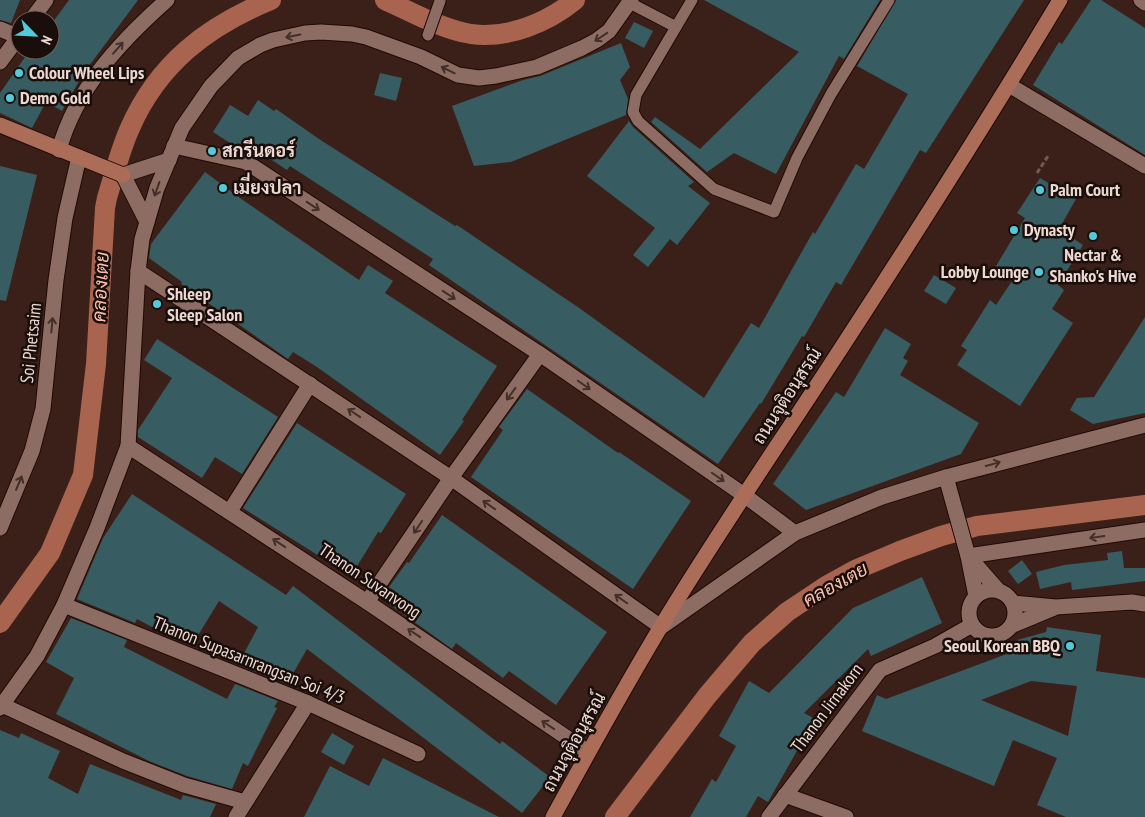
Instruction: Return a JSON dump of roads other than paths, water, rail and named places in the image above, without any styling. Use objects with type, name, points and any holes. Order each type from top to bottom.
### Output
[{"type":"street","points":[[59,150],[69,121],[95,76],[126,38],[167,0]]},
{"type":"street","name":"ถนนจุติอนุสรณ์","points":[[553,817],[588,752],[661,627],[1009,85],[1060,0]]},
{"type":"street","points":[[1141,0],[1145,3]]},
{"type":"street","points":[[245,802],[184,786],[123,761],[1,706],[37,656],[64,605],[97,528],[128,446],[138,271],[142,239],[157,188],[182,128],[194,108],[229,66],[248,52],[273,40],[321,32],[352,34],[366,37],[420,57],[458,75],[479,78],[538,67],[582,48],[609,32],[631,2]]},
{"type":"street","points":[[0,62],[10,48]]},
{"type":"street","points":[[1009,85],[1145,166]]},
{"type":"street","points":[[0,125],[123,174],[147,222]]},
{"type":"street","points":[[123,174],[172,153],[246,162],[540,354],[744,495],[795,533]]},
{"type":"street","name":"Soi Phetsaim","points":[[0,528],[32,451],[43,409],[65,218],[84,159]]},
{"type":"street","points":[[138,271],[451,478],[661,627],[795,533],[882,497],[946,477],[1145,425]]},
{"type":"street","points":[[368,602],[451,478],[540,354]]},
{"type":"street","points":[[230,510],[310,384]]},
{"type":"street","name":"Thanon Suvanvong","points":[[128,446],[230,510],[588,752]]},
{"type":"street","points":[[946,477],[968,556],[976,596]]},
{"type":"street","points":[[968,556],[1145,530]]},
{"type":"street","points":[[968,556],[997,589],[1004,592],[1014,603],[1016,610],[1013,625]]},
{"type":"street","points":[[984,635],[972,625],[969,618],[969,609],[971,602],[982,591],[997,589]]},
{"type":"street","points":[[1014,603],[1056,607],[1132,602],[1145,604]]},
{"type":"street","name":"Thanon Supasarnrangsan Soi 4/3","points":[[64,605],[308,703],[418,754]]},
{"type":"street","points":[[935,646],[984,635],[1000,635],[1013,625],[1056,607]]},
{"type":"street","points":[[935,646],[972,625]]},
{"type":"street","name":"Thanon Jirnakorn","points":[[769,817],[880,670],[935,646]]},
{"type":"street","points":[[236,817],[308,703]]},
{"type":"street","points":[[785,795],[846,817]]},
{"type":"lane","points":[[692,0],[636,95],[633,112],[638,121],[714,188],[774,212],[796,158],[889,0]]},
{"type":"lane","points":[[428,35],[440,1]]},
{"type":"lane","points":[[631,2],[676,27]]},
{"type":"waterway","name":"คลองเตย","points":[[0,623],[50,553],[83,475],[96,364],[105,208],[117,163],[130,128],[141,105],[155,85],[170,66],[187,50],[226,22],[271,0]]},
{"type":"waterway","name":"คลองเตย","points":[[385,0],[427,20],[460,32],[485,35],[513,32],[526,28],[552,16],[575,0]]},
{"type":"waterway","name":"คลองเตย","points":[[615,817],[707,696],[752,643],[787,612],[826,586],[855,570],[900,551],[941,536],[977,526],[1145,505]]},
{"type":"place","name":"Colour Wheel Lips","points":[[19,73]]},
{"type":"place","name":"Demo Gold","points":[[10,98]]},
{"type":"place","name":"สกรีนดอร์","points":[[212,151]]},
{"type":"place","name":"เมี่ยงปลา","points":[[223,188]]},
{"type":"place","name":"Palm Court","points":[[1040,190]]},
{"type":"place","name":"Dynasty","points":[[1014,230]]},
{"type":"place","name":"Nectar & Shanko's Hive","points":[[1093,236]]},
{"type":"place","name":"Lobby Lounge","points":[[1039,272]]},
{"type":"place","name":"Shleep Sleep Salon","points":[[157,304]]},
{"type":"place","name":"Seoul Korean BBQ","points":[[1070,646]]}]
